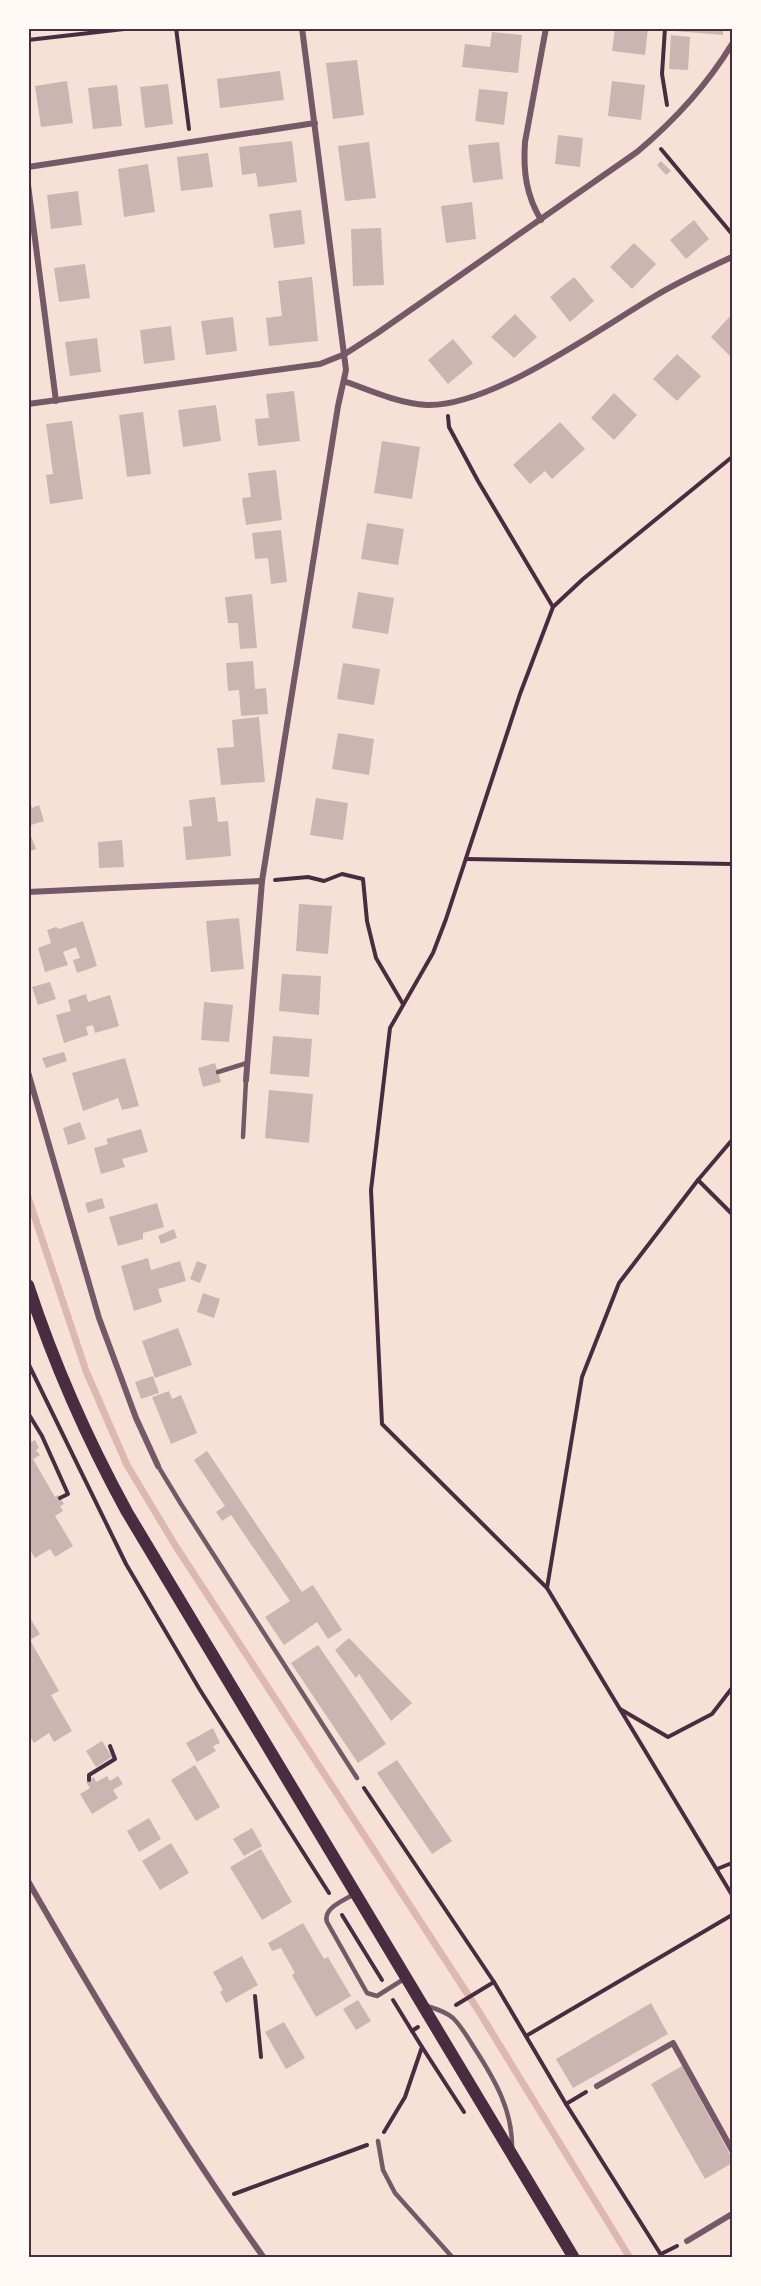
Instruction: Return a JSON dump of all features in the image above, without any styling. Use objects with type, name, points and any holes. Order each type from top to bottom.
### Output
[{"type":"main road","points":[[28,1285],[54,1359],[102,1466],[147,1547],[574,2258]]},
{"type":"street","points":[[246,1080],[262,881],[313,558],[344,381],[345,354],[302,28]]},
{"type":"street","points":[[541,220],[529,198],[524,157],[546,28]]},
{"type":"street","points":[[28,404],[320,364],[345,354],[541,220],[652,139],[677,117],[732,44]]},
{"type":"street","points":[[28,167],[315,123]]},
{"type":"street","points":[[28,185],[56,401]]},
{"type":"street","points":[[344,381],[384,396],[416,403],[446,403],[473,396],[528,371],[657,294],[732,257]]},
{"type":"street","points":[[28,892],[262,881]]},
{"type":"street","points":[[28,1072],[99,1318],[136,1418],[158,1466]]},
{"type":"street","points":[[28,1881],[114,2030],[222,2199],[264,2258]]},
{"type":"street","points":[[597,2086],[673,2043],[732,2150]]},
{"type":"street","points":[[687,2241],[732,2214]]},
{"type":"lane","points":[[218,1072],[248,1062]]},
{"type":"lane","points":[[243,1137],[246,1080]]},
{"type":"lane","points":[[158,1466],[357,1778]]},
{"type":"lane","points":[[356,1893],[327,1911],[325,1917],[367,1993],[377,1996],[406,1977]]},
{"type":"lane","points":[[423,2005],[452,2017],[462,2028],[479,2056],[506,2106],[512,2134],[511,2151]]},
{"type":"lane","points":[[378,2141],[383,2170],[395,2193],[453,2258]]},
{"type":"path","points":[[28,40],[133,28]]},
{"type":"path","points":[[176,28],[191,142]]},
{"type":"path","points":[[665,28],[662,74],[665,101],[677,117]]},
{"type":"path","points":[[652,139],[732,234]]},
{"type":"path","points":[[449,427],[478,481],[554,607]]},
{"type":"path","points":[[732,457],[583,579],[554,607],[520,694],[447,919],[433,953],[390,1028],[371,1190],[382,1424],[547,1588],[732,1895]]},
{"type":"path","points":[[466,859],[732,864]]},
{"type":"path","points":[[262,881],[308,877],[324,881],[342,874],[363,879],[367,921],[376,958],[404,1004]]},
{"type":"path","points":[[547,1588],[582,1377],[619,1282],[732,1140]]},
{"type":"path","points":[[698,1180],[732,1214]]},
{"type":"path","points":[[28,1363],[126,1564],[200,1690],[387,1990]]},
{"type":"path","points":[[28,1413],[44,1440],[68,1494],[60,1498]]},
{"type":"path","points":[[37,1443],[44,1440]]},
{"type":"path","points":[[620,1709],[668,1737],[712,1714],[732,1688]]},
{"type":"path","points":[[89,1780],[90,1775],[115,1759],[110,1746]]},
{"type":"path","points":[[357,1778],[494,1982],[566,2104],[663,2258]]},
{"type":"path","points":[[717,1869],[732,1863]]},
{"type":"path","points":[[526,2036],[732,1915]]},
{"type":"path","points":[[454,2006],[494,1982]]},
{"type":"path","points":[[255,1996],[261,2056]]},
{"type":"path","points":[[411,2031],[469,2119]]},
{"type":"path","points":[[222,2199],[378,2141],[405,2097],[422,2047]]},
{"type":"path","points":[[566,2104],[597,2086]]},
{"type":"building","points":[[615,28],[648,28],[645,55],[612,51]]},
{"type":"building","points":[[675,28],[723,28],[723,35],[675,31]]},
{"type":"building","points":[[492,32],[522,35],[518,73],[462,67],[465,44],[490,47]]},
{"type":"building","points":[[671,35],[690,37],[688,70],[669,69]]},
{"type":"building","points":[[357,60],[364,115],[333,119],[326,63]]},
{"type":"building","points":[[280,71],[284,100],[220,108],[217,79]]},
{"type":"building","points":[[67,81],[73,123],[41,127],[35,86]]},
{"type":"building","points":[[612,81],[645,85],[641,120],[608,116]]},
{"type":"building","points":[[168,84],[173,124],[145,128],[140,87]]},
{"type":"building","points":[[117,85],[122,126],[93,129],[88,88]]},
{"type":"building","points":[[479,89],[508,92],[504,125],[475,121]]},
{"type":"building","points":[[558,135],[583,138],[580,167],[555,164]]},
{"type":"building","points":[[292,141],[297,182],[258,187],[256,173],[242,175],[239,147]]},
{"type":"building","points":[[369,142],[376,198],[345,201],[338,146]]},
{"type":"building","points":[[499,142],[503,179],[473,183],[468,145]]},
{"type":"building","points":[[208,153],[213,187],[181,191],[177,157]]},
{"type":"building","points":[[661,161],[671,171],[666,175],[657,165]]},
{"type":"building","points":[[148,164],[155,212],[124,217],[118,169]]},
{"type":"building","points":[[78,191],[82,225],[51,229],[47,195]]},
{"type":"building","points":[[472,202],[476,239],[446,243],[441,206]]},
{"type":"building","points":[[301,210],[305,244],[274,248],[269,214]]},
{"type":"building","points":[[694,220],[709,239],[686,259],[670,240]]},
{"type":"building","points":[[381,228],[384,285],[353,286],[351,229]]},
{"type":"building","points":[[634,243],[656,264],[632,289],[610,267]]},
{"type":"building","points":[[85,264],[90,298],[59,302],[54,268]]},
{"type":"building","points":[[312,277],[318,341],[269,346],[266,318],[282,316],[278,281]]},
{"type":"building","points":[[574,277],[594,301],[570,322],[550,297]]},
{"type":"building","points":[[515,314],[537,337],[514,358],[491,337]]},
{"type":"building","points":[[732,314],[732,358],[711,337]]},
{"type":"building","points":[[233,317],[237,351],[206,355],[201,321]]},
{"type":"building","points":[[171,326],[175,360],[144,364],[140,330]]},
{"type":"building","points":[[97,338],[101,372],[70,376],[65,342]]},
{"type":"building","points":[[453,339],[473,363],[448,384],[428,360]]},
{"type":"building","points":[[677,354],[701,376],[677,401],[653,379]]},
{"type":"building","points":[[294,391],[300,441],[258,446],[255,419],[269,418],[266,394]]},
{"type":"building","points":[[614,393],[637,415],[614,440],[591,418]]},
{"type":"building","points":[[216,405],[221,441],[183,447],[178,410]]},
{"type":"building","points":[[143,412],[151,474],[127,477],[119,415]]},
{"type":"building","points":[[72,421],[83,499],[50,504],[46,475],[53,474],[46,424]]},
{"type":"building","points":[[560,422],[585,449],[552,479],[545,471],[530,484],[513,465]]},
{"type":"building","points":[[382,441],[420,447],[412,499],[374,493]]},
{"type":"building","points":[[276,470],[282,520],[246,525],[242,498],[251,497],[248,473]]},
{"type":"building","points":[[367,523],[404,529],[398,565],[361,559]]},
{"type":"building","points":[[281,530],[287,582],[271,584],[268,558],[255,559],[252,533]]},
{"type":"building","points":[[358,592],[394,598],[388,634],[352,628]]},
{"type":"building","points":[[252,594],[257,648],[240,649],[238,623],[228,623],[225,597]]},
{"type":"building","points":[[253,661],[255,689],[266,688],[268,714],[241,716],[239,690],[228,691],[226,663]]},
{"type":"building","points":[[343,663],[380,669],[374,705],[337,699]]},
{"type":"building","points":[[259,717],[265,782],[221,785],[217,748],[234,747],[232,720]]},
{"type":"building","points":[[338,733],[374,739],[369,775],[332,769]]},
{"type":"building","points":[[215,797],[218,822],[228,821],[231,856],[186,860],[183,827],[192,826],[189,800]]},
{"type":"building","points":[[29,798],[32,808],[39,805],[44,821],[28,826]]},
{"type":"building","points":[[316,798],[348,803],[343,840],[310,835]]},
{"type":"building","points":[[28,828],[36,849],[28,852]]},
{"type":"building","points":[[122,840],[124,867],[99,868],[98,842]]},
{"type":"building","points":[[299,904],[332,906],[328,954],[296,951]]},
{"type":"building","points":[[239,918],[244,969],[211,972],[206,921]]},
{"type":"building","points":[[83,921],[97,966],[77,973],[73,960],[80,958],[76,947],[63,952],[68,965],[45,972],[38,948],[51,943],[47,930],[56,927],[59,929]]},
{"type":"building","points":[[282,974],[321,976],[319,1015],[279,1011]]},
{"type":"building","points":[[50,982],[56,999],[38,1005],[32,987]]},
{"type":"building","points":[[86,994],[88,1002],[110,995],[119,1026],[95,1033],[93,1025],[86,1027],[88,1035],[64,1043],[56,1015],[71,1011],[68,1000]]},
{"type":"building","points":[[204,1002],[233,1005],[229,1042],[201,1040]]},
{"type":"building","points":[[273,1036],[312,1039],[309,1077],[270,1074]]},
{"type":"building","points":[[64,1052],[67,1061],[46,1068],[42,1058]]},
{"type":"building","points":[[125,1058],[139,1106],[122,1110],[118,1098],[83,1111],[72,1073]]},
{"type":"building","points":[[215,1063],[221,1082],[203,1087],[198,1068]]},
{"type":"building","points":[[269,1090],[313,1094],[309,1143],[265,1138]]},
{"type":"building","points":[[80,1122],[86,1139],[68,1145],[63,1128]]},
{"type":"building","points":[[141,1129],[148,1152],[122,1159],[125,1167],[101,1174],[94,1148],[108,1144],[106,1139]]},
{"type":"building","points":[[102,1198],[105,1208],[88,1213],[85,1203]]},
{"type":"building","points":[[157,1203],[164,1227],[143,1233],[143,1239],[118,1246],[109,1217]]},
{"type":"building","points":[[174,1229],[177,1238],[161,1244],[158,1236]]},
{"type":"building","points":[[148,1258],[151,1270],[180,1261],[186,1281],[158,1289],[162,1302],[134,1311],[121,1266]]},
{"type":"building","points":[[197,1261],[207,1265],[200,1283],[190,1279]]},
{"type":"building","points":[[203,1293],[220,1299],[214,1318],[197,1312]]},
{"type":"building","points":[[178,1328],[192,1365],[155,1378],[142,1341]]},
{"type":"building","points":[[153,1376],[159,1393],[141,1399],[135,1382]]},
{"type":"building","points":[[169,1391],[172,1399],[181,1395],[197,1433],[171,1444],[152,1397]]},
{"type":"building","points":[[28,1437],[31,1442],[35,1440],[39,1448],[36,1450],[40,1455],[33,1459],[55,1497],[58,1495],[64,1504],[60,1506],[63,1511],[55,1516],[73,1546],[55,1557],[50,1549],[35,1558],[28,1547]]},
{"type":"building","points":[[207,1451],[302,1592],[313,1585],[342,1630],[328,1639],[317,1622],[284,1645],[265,1617],[290,1601],[231,1515],[222,1521],[216,1512],[225,1506],[194,1460]]},
{"type":"building","points":[[28,1615],[40,1634],[30,1640],[59,1691],[51,1695],[72,1731],[54,1742],[49,1733],[34,1743],[28,1733]]},
{"type":"building","points":[[349,1638],[412,1703],[391,1721],[359,1674],[356,1678],[335,1650]]},
{"type":"building","points":[[318,1645],[386,1744],[358,1763],[291,1663]]},
{"type":"building","points":[[213,1728],[220,1743],[213,1746],[216,1751],[197,1762],[186,1743]]},
{"type":"building","points":[[102,1741],[112,1757],[96,1767],[86,1751]]},
{"type":"building","points":[[397,1760],[452,1841],[432,1854],[377,1773]]},
{"type":"building","points":[[195,1765],[220,1807],[196,1821],[171,1780]]},
{"type":"building","points":[[107,1776],[110,1781],[118,1776],[123,1784],[113,1790],[118,1798],[92,1814],[80,1794],[90,1788],[86,1782],[94,1777],[96,1782]]},
{"type":"building","points":[[149,1818],[161,1839],[139,1852],[127,1831]]},
{"type":"building","points":[[252,1828],[262,1846],[244,1856],[233,1839]]},
{"type":"building","points":[[171,1843],[189,1873],[160,1890],[142,1861]]},
{"type":"building","points":[[261,1849],[292,1902],[262,1920],[230,1867]]},
{"type":"building","points":[[303,1923],[324,1959],[328,1957],[351,1996],[316,2017],[292,1975],[295,1973],[281,1948],[272,1951],[268,1943]]},
{"type":"building","points":[[242,1956],[258,1985],[226,2003],[220,1992],[223,1990],[213,1972]]},
{"type":"building","points":[[358,2000],[371,2021],[356,2030],[343,2009]]},
{"type":"building","points":[[651,2003],[668,2034],[573,2088],[556,2059]]},
{"type":"building","points":[[284,2022],[305,2058],[286,2069],[265,2032]]},
{"type":"building","points":[[682,2066],[732,2158],[732,2163],[705,2179],[651,2084]]},
{"type":"waterway","points":[[28,1197],[86,1371],[127,1465],[175,1545],[478,2010],[630,2258]]}]
